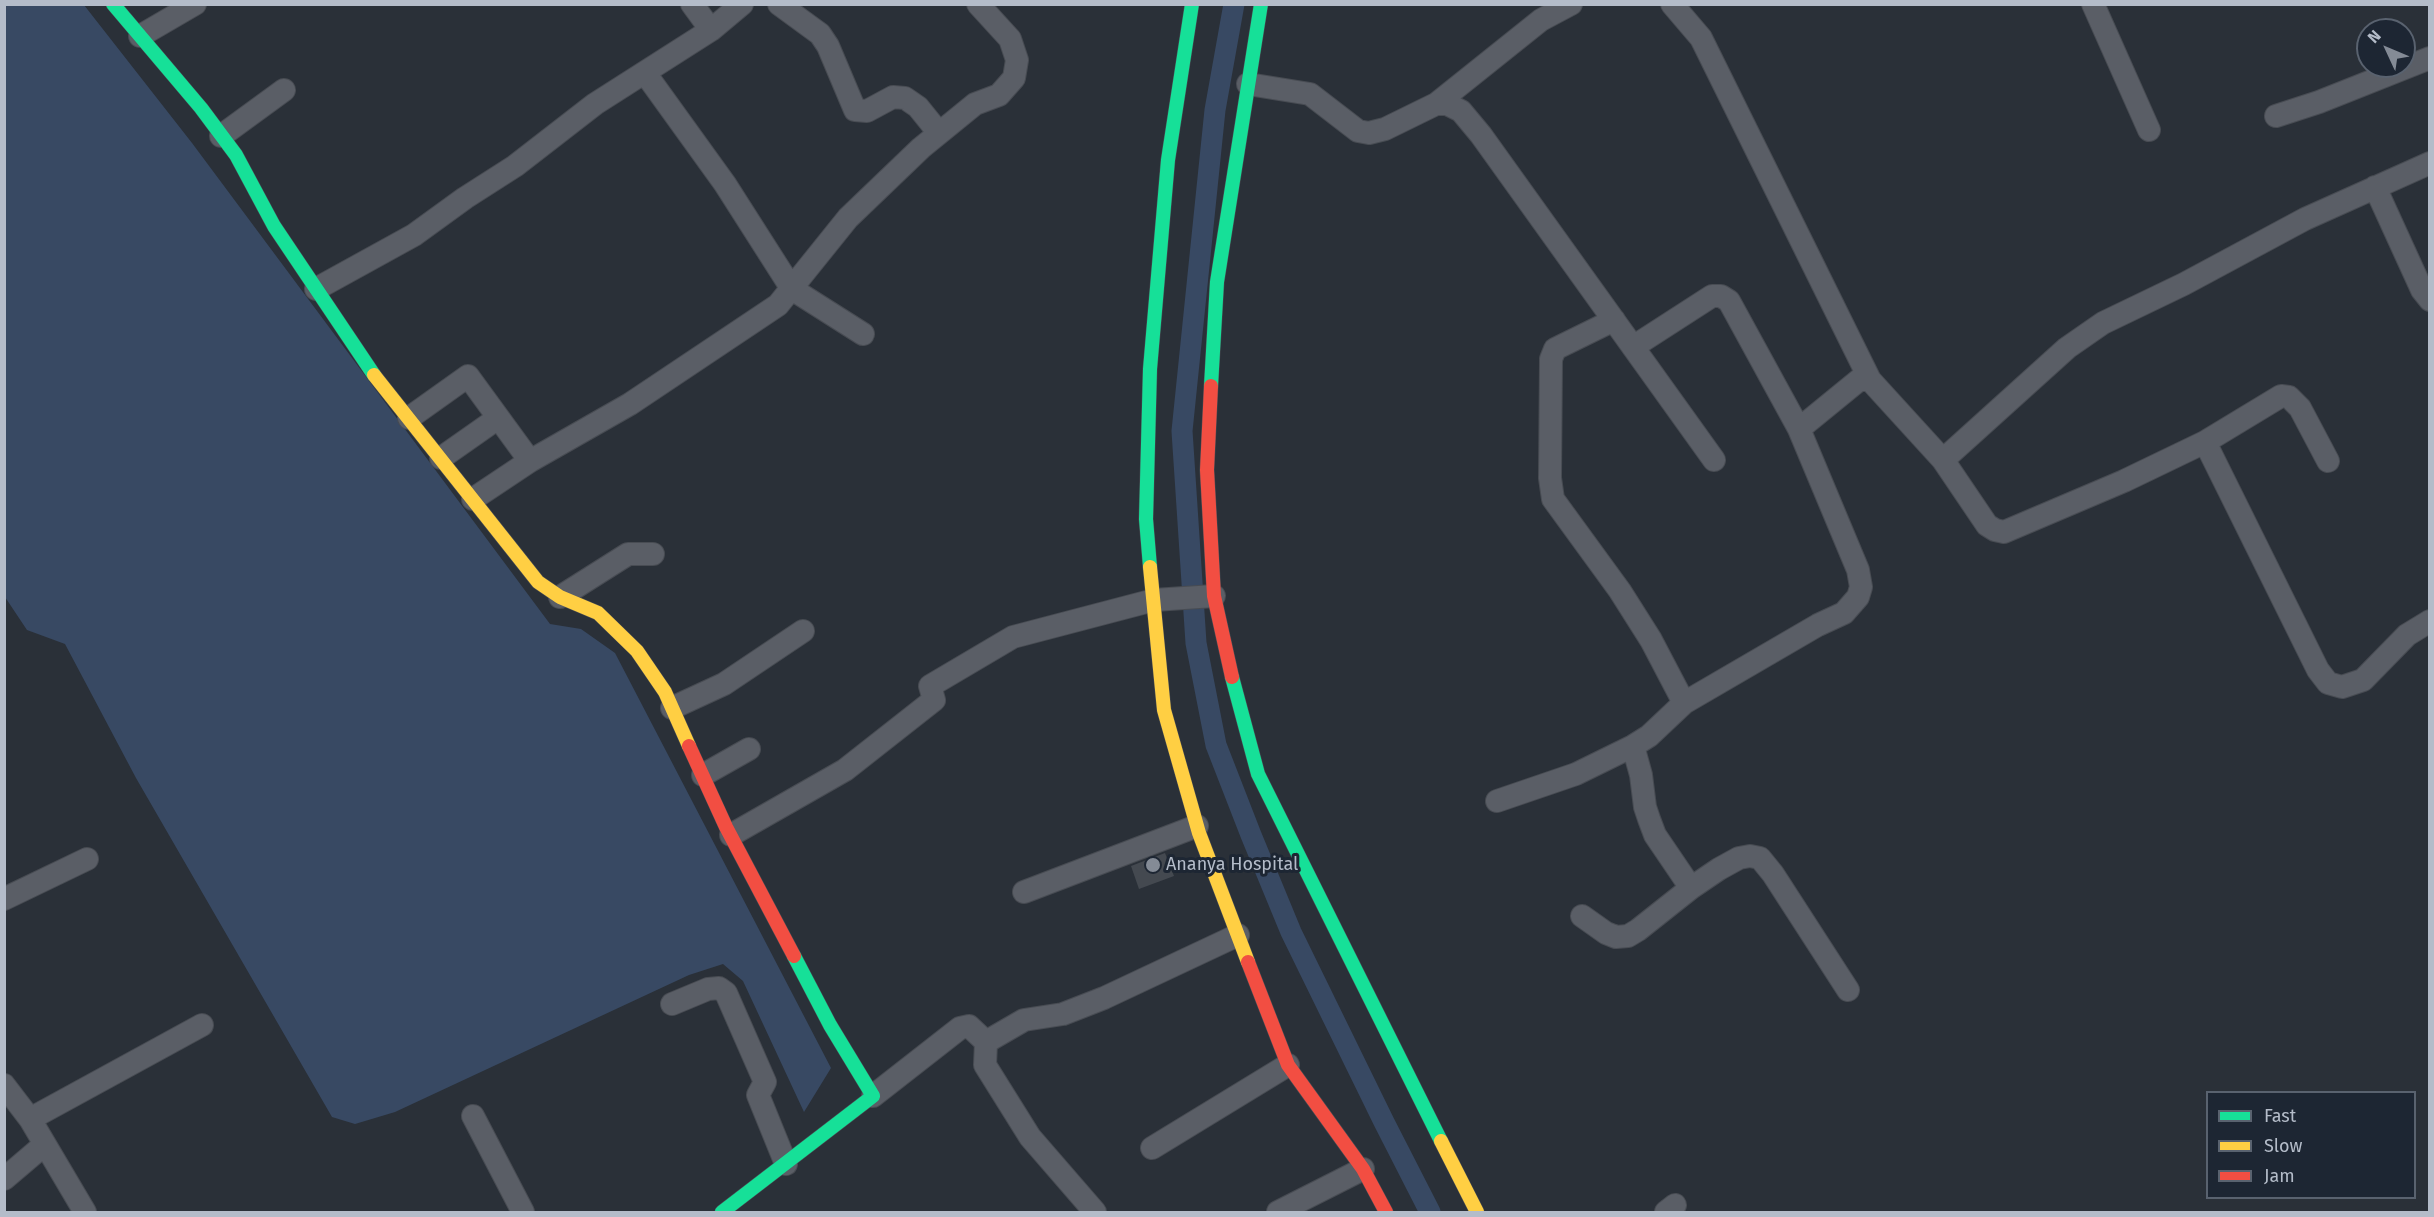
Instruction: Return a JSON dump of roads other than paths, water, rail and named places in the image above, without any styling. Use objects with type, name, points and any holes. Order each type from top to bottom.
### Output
[{"type":"street","points":[[113,4],[201,108],[236,155],[274,226],[362,360],[538,582],[560,597],[598,613],[637,651],[665,692],[731,835],[830,1025],[873,1096]]},
{"type":"street","points":[[140,36],[195,4]]},
{"type":"street","points":[[692,4],[711,30]]},
{"type":"street","points":[[316,289],[414,235],[515,166],[595,104],[711,30],[742,4]]},
{"type":"street","points":[[779,4],[820,34],[828,46],[855,110],[867,111],[893,97],[905,98],[918,107],[939,133]]},
{"type":"street","points":[[1192,4],[1168,160],[1150,369],[1146,519],[1162,600],[1164,710],[1197,826],[1288,1065],[1363,1169],[1386,1212]]},
{"type":"street","points":[[1261,4],[1217,282],[1207,470],[1209,597],[1258,774],[1477,1212]]},
{"type":"street","points":[[1248,84],[1310,94],[1358,131],[1369,134],[1385,129],[1436,104],[1541,20],[1570,4]]},
{"type":"street","points":[[1672,4],[1701,38],[1870,380],[1943,460],[1987,525],[2004,532],[2124,481],[2205,442],[2281,396],[2289,397],[2300,408],[2328,461]]},
{"type":"street","points":[[2093,4],[2149,130]]},
{"type":"street","points":[[473,498],[530,461],[630,404],[778,305],[848,218],[939,133],[975,104],[999,95],[1014,78],[1017,60],[1010,39],[986,8]]},
{"type":"street","points":[[2276,116],[2319,102],[2430,58]]},
{"type":"street","points":[[645,73],[725,184],[792,289],[863,334]]},
{"type":"street","points":[[221,136],[284,90]]},
{"type":"street","points":[[1436,104],[1447,104],[1461,111],[1481,135],[1714,460]]},
{"type":"street","points":[[1943,460],[2067,348],[2103,323],[2184,284],[2305,219],[2430,163]]},
{"type":"street","points":[[2375,187],[2422,290],[2430,300]]},
{"type":"street","points":[[1497,801],[1576,774],[1633,746],[1649,736],[1684,703],[1818,625],[1844,613],[1858,597],[1861,587],[1857,570],[1799,429],[1729,301],[1721,296],[1712,296],[1633,347]]},
{"type":"street","points":[[1614,320],[1555,349],[1551,359],[1550,478],[1553,499],[1620,591],[1652,640],[1684,703]]},
{"type":"street","points":[[409,418],[468,376],[530,461]]},
{"type":"street","points":[[1799,429],[1859,380],[1870,380]]},
{"type":"street","points":[[441,458],[498,417]]},
{"type":"street","points":[[2205,442],[2318,670],[2328,683],[2342,687],[2363,680],[2407,635],[2430,621]]},
{"type":"street","points":[[560,597],[627,554],[653,554]]},
{"type":"street","points":[[731,835],[845,771],[934,699],[930,687],[1013,637],[1162,600],[1209,597]]},
{"type":"street","points":[[672,708],[724,684],[803,631]]},
{"type":"street","points":[[1633,746],[1641,775],[1645,807],[1655,835],[1691,888]]},
{"type":"street","points":[[703,775],[749,749]]},
{"type":"street","points":[[1024,892],[1197,826]]},
{"type":"street","points":[[1582,916],[1606,933],[1616,937],[1628,936],[1691,888],[1739,858],[1750,856],[1760,858],[1767,864],[1848,990]]},
{"type":"street","points":[[4,899],[87,859]]},
{"type":"street","points":[[986,1042],[1024,1020],[1063,1014],[1104,998],[1238,935]]},
{"type":"street","points":[[672,1004],[708,989],[719,988],[726,993],[765,1082],[758,1095],[786,1164]]},
{"type":"street","points":[[30,1119],[202,1025]]},
{"type":"street","points":[[722,1212],[960,1028],[969,1026],[986,1042],[985,1065],[1030,1137],[1095,1212]]},
{"type":"street","points":[[1152,1148],[1288,1065]]},
{"type":"street","points":[[4,1085],[30,1119],[85,1212]]},
{"type":"street","points":[[472,1116],[523,1212]]},
{"type":"street","points":[[4,1179],[44,1144]]},
{"type":"street","points":[[1278,1212],[1363,1169]]},
{"type":"water","points":[[4,5],[84,5],[192,143],[550,624],[581,629],[615,653],[831,1068],[804,1112],[743,981],[723,964],[689,975],[395,1112],[355,1124],[332,1117],[136,778],[65,644],[27,630],[5,597]]},
{"type":"waterway","points":[[1234,4],[1215,110],[1182,431],[1196,643],[1216,745],[1251,835],[1291,932],[1430,1212]]},
{"type":"place","name":"Ananya Hospital","points":[[1153,865]]}]
